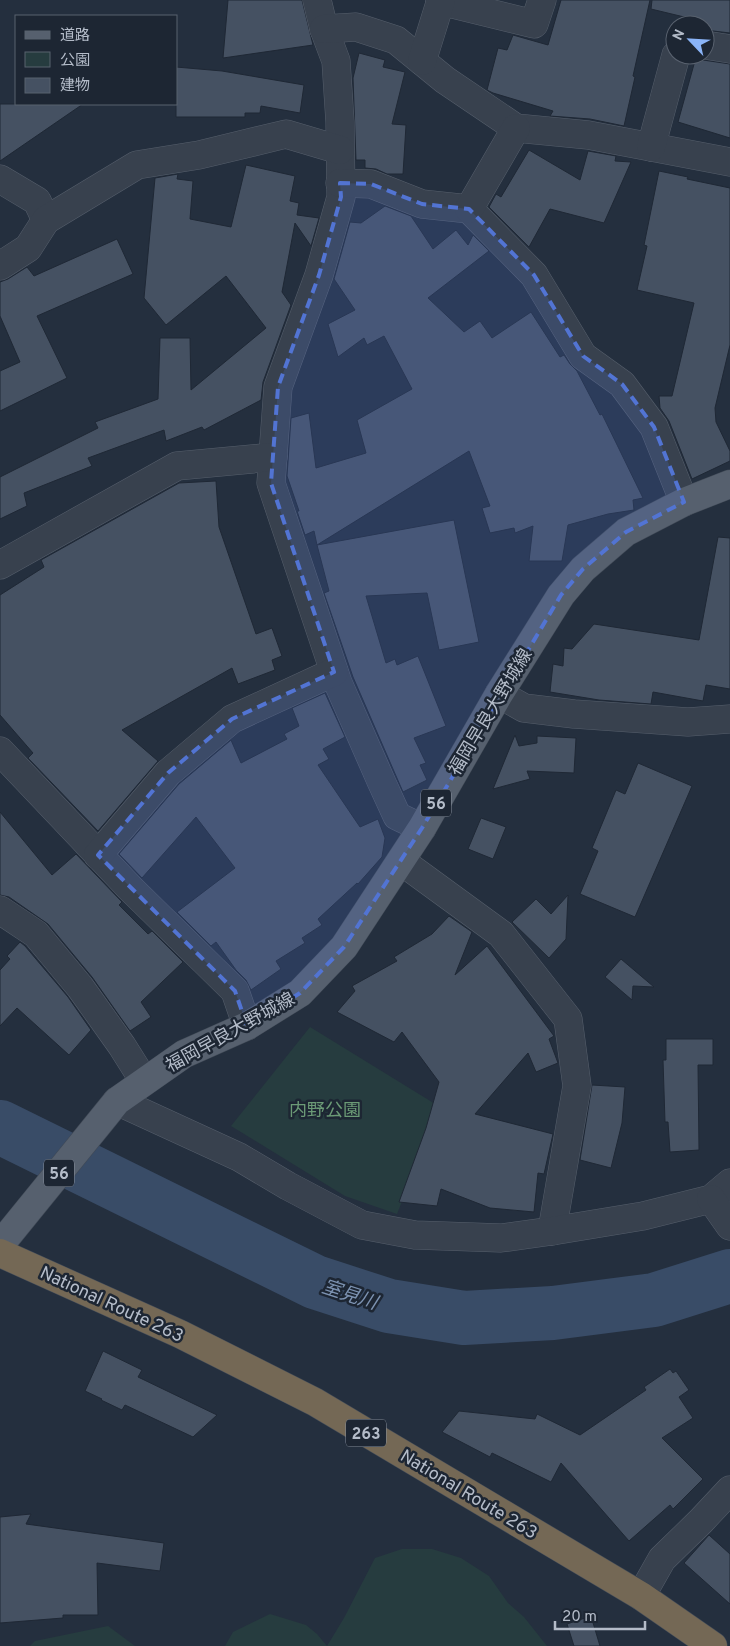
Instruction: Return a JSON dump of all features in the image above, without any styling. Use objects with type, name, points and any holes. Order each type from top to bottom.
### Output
[{"type":"highway","name":"National Route 263","points":[[0,1253],[180,1334],[315,1402],[641,1596],[714,1646]]},
{"type":"main road","name":"福岡早良大野城線","points":[[117,1101],[184,1054],[247,1026],[300,993],[344,947],[401,861],[499,694],[561,595],[583,569],[626,532],[684,502],[730,484]]},
{"type":"main road","name":"56","points":[[0,1245],[117,1101]]},
{"type":"street","points":[[317,0],[324,29],[336,61],[340,122],[341,197],[319,275],[278,387],[271,484],[334,672],[397,816],[422,828]]},
{"type":"street","points":[[422,61],[441,1],[534,24],[542,0]]},
{"type":"street","points":[[324,29],[356,27],[396,40],[444,80],[516,128],[588,135],[730,162]]},
{"type":"street","points":[[715,47],[730,50]]},
{"type":"street","points":[[651,147],[673,65]]},
{"type":"street","points":[[469,209],[516,128]]},
{"type":"street","points":[[0,266],[28,248],[46,220],[137,165],[199,155],[286,134],[340,150]]},
{"type":"street","points":[[0,179],[37,201],[46,220]]},
{"type":"street","points":[[340,183],[370,184],[422,204],[469,209],[534,275],[583,356],[622,384],[649,420],[654,427],[684,502]]},
{"type":"street","points":[[0,565],[177,466],[273,457]]},
{"type":"street","points":[[98,855],[168,773],[232,719],[334,672]]},
{"type":"street","points":[[499,694],[524,708],[574,714],[688,722],[730,719]]},
{"type":"street","points":[[0,751],[98,855],[234,991],[247,1026]]},
{"type":"street","points":[[401,861],[501,934],[568,1020],[578,1086],[552,1232]]},
{"type":"street","points":[[0,910],[36,934],[80,987],[122,1046],[144,1082]]},
{"type":"street","points":[[117,1101],[239,1157],[362,1226],[415,1235],[501,1238],[552,1232],[643,1216],[721,1191],[730,1226]]},
{"type":"street","points":[[641,1596],[662,1559],[730,1490]]},
{"type":"highlighted area","points":[[340,183],[371,184],[422,204],[469,209],[534,275],[583,356],[622,384],[654,427],[684,502],[626,532],[583,569],[561,595],[422,828],[344,947],[300,993],[247,1026],[235,991],[98,855],[168,773],[232,719],[334,672],[271,483],[278,387],[319,275],[341,197]]},
{"type":"green space","name":"内野公園","points":[[310,1027],[440,1107],[397,1214],[345,1196],[231,1126]]},
{"type":"green space","points":[[402,1549],[432,1549],[461,1558],[489,1576],[508,1603],[524,1617],[547,1646],[327,1646],[344,1618],[375,1558]]},
{"type":"green space","points":[[270,1614],[306,1625],[327,1646],[225,1646],[233,1632]]},
{"type":"green space","points":[[108,1626],[135,1646],[30,1646],[35,1641]]},
{"type":"building","points":[[228,0],[302,0],[313,45],[223,58]]},
{"type":"building","points":[[561,0],[650,0],[624,126],[590,119],[550,116],[553,111],[487,90],[498,48],[507,50],[513,35],[548,45]]},
{"type":"building","points":[[652,0],[730,0],[730,33],[715,31],[715,15],[676,15],[651,9]]},
{"type":"building","points":[[359,53],[385,60],[383,67],[405,72],[392,124],[406,125],[403,174],[387,174],[376,169],[365,168],[365,160],[356,160],[353,78]]},
{"type":"building","points":[[715,62],[730,64],[730,138],[678,122],[694,65],[715,65]]},
{"type":"building","points":[[178,67],[222,71],[304,85],[300,113],[261,106],[260,113],[245,113],[245,117],[176,117],[176,105],[178,105]]},
{"type":"building","points":[[0,104],[82,105],[0,161]]},
{"type":"building","points":[[529,150],[580,180],[588,151],[616,156],[615,161],[631,162],[604,223],[550,209],[529,247],[489,207],[496,194],[501,197]]},
{"type":"building","points":[[246,165],[295,176],[290,201],[299,203],[297,215],[319,218],[311,246],[295,223],[282,292],[291,305],[263,382],[261,400],[204,430],[202,427],[166,441],[164,430],[88,458],[92,466],[24,493],[27,506],[0,519],[0,477],[98,428],[95,422],[158,399],[160,338],[190,338],[191,390],[266,328],[226,276],[166,325],[144,298],[155,178],[178,174],[177,179],[193,181],[190,219],[231,227]]},
{"type":"building","points":[[659,171],[730,188],[730,345],[715,408],[716,422],[730,451],[730,461],[692,479],[669,421],[660,408],[659,396],[672,396],[694,303],[637,290],[647,246],[644,245]]},
{"type":"building","points":[[385,206],[411,216],[433,249],[456,230],[468,245],[473,235],[489,251],[428,298],[464,332],[480,321],[492,338],[531,312],[560,357],[564,355],[577,371],[600,415],[602,414],[643,498],[633,500],[634,510],[608,514],[568,525],[562,561],[529,561],[533,526],[515,533],[514,528],[490,533],[482,508],[490,506],[469,451],[317,545],[314,531],[305,535],[287,476],[291,418],[309,413],[316,468],[366,453],[357,420],[412,389],[384,336],[367,345],[364,338],[338,357],[328,324],[355,310],[334,279],[350,222],[361,223]]},
{"type":"building","points":[[117,239],[133,274],[37,316],[67,378],[0,411],[0,371],[20,362],[0,316],[0,282],[27,267],[34,276]]},
{"type":"building","points":[[216,481],[219,527],[256,634],[272,628],[282,656],[272,660],[275,670],[238,684],[232,668],[122,730],[158,761],[98,831],[28,758],[33,753],[0,715],[0,595],[44,567],[41,560],[179,483]]},
{"type":"building","points":[[454,520],[479,642],[439,650],[427,593],[366,596],[386,663],[395,659],[397,665],[418,656],[446,726],[414,738],[426,763],[420,765],[427,780],[403,792],[353,677],[324,593],[329,591],[317,545]]},
{"type":"building","points":[[718,537],[730,538],[730,689],[706,685],[703,701],[653,692],[651,704],[599,700],[550,692],[553,664],[563,666],[564,648],[572,649],[594,624],[699,640]]},
{"type":"building","points":[[325,693],[345,737],[323,749],[329,759],[318,765],[360,827],[378,819],[385,838],[382,857],[358,884],[318,919],[322,925],[302,938],[305,943],[276,961],[281,969],[251,990],[246,980],[236,970],[216,942],[211,946],[177,912],[235,868],[196,817],[142,878],[119,854],[179,784],[231,740],[241,763],[287,739],[284,734],[299,726],[292,708]]},
{"type":"building","points":[[515,735],[519,746],[537,743],[537,736],[576,738],[574,773],[527,771],[530,779],[493,789]]},
{"type":"building","points":[[638,763],[692,786],[635,917],[580,894],[598,851],[592,848],[616,790],[625,794]]},
{"type":"building","points":[[0,812],[52,875],[76,854],[122,902],[119,905],[148,934],[152,931],[183,962],[141,1002],[151,1017],[130,1031],[92,977],[48,924],[9,897],[0,895]]},
{"type":"building","points":[[481,818],[506,827],[493,859],[468,849]]},
{"type":"building","points":[[568,895],[566,939],[549,958],[512,922],[536,899],[551,914]]},
{"type":"building","points":[[449,916],[472,932],[455,975],[487,946],[554,1036],[549,1039],[558,1063],[536,1072],[528,1053],[475,1114],[553,1134],[544,1174],[538,1173],[534,1212],[490,1208],[441,1189],[437,1206],[399,1202],[426,1128],[439,1082],[402,1032],[394,1042],[337,1012],[355,991],[352,986],[397,961],[394,957],[432,934]]},
{"type":"building","points":[[20,942],[68,997],[91,1030],[69,1055],[17,1008],[0,1026],[0,970],[10,959],[7,956]]},
{"type":"building","points":[[621,959],[654,987],[633,986],[632,1000],[605,977]]},
{"type":"building","points":[[666,1039],[713,1039],[713,1065],[698,1065],[699,1150],[670,1152],[668,1122],[665,1122],[663,1060],[666,1060]]},
{"type":"building","points":[[592,1085],[625,1087],[622,1123],[611,1168],[580,1160]]},
{"type":"building","points":[[103,1351],[142,1370],[138,1377],[217,1415],[193,1437],[125,1405],[122,1410],[101,1400],[85,1391]]},
{"type":"building","points":[[670,1369],[673,1373],[676,1371],[689,1390],[679,1397],[693,1418],[662,1438],[703,1479],[673,1509],[670,1505],[629,1541],[561,1463],[551,1482],[492,1453],[490,1457],[442,1432],[459,1411],[535,1419],[537,1414],[580,1435],[646,1390],[644,1387]]},
{"type":"building","points":[[31,1514],[26,1524],[164,1543],[160,1571],[97,1563],[98,1615],[63,1615],[63,1618],[0,1623],[0,1517]]},
{"type":"building","points":[[709,1535],[730,1554],[730,1604],[684,1563]]},
{"type":"building","points":[[591,1616],[600,1646],[574,1646],[567,1624]]},
{"type":"waterway","name":"室見川","points":[[0,1127],[315,1282],[389,1306],[464,1318],[553,1313],[654,1300],[730,1276]]}]
